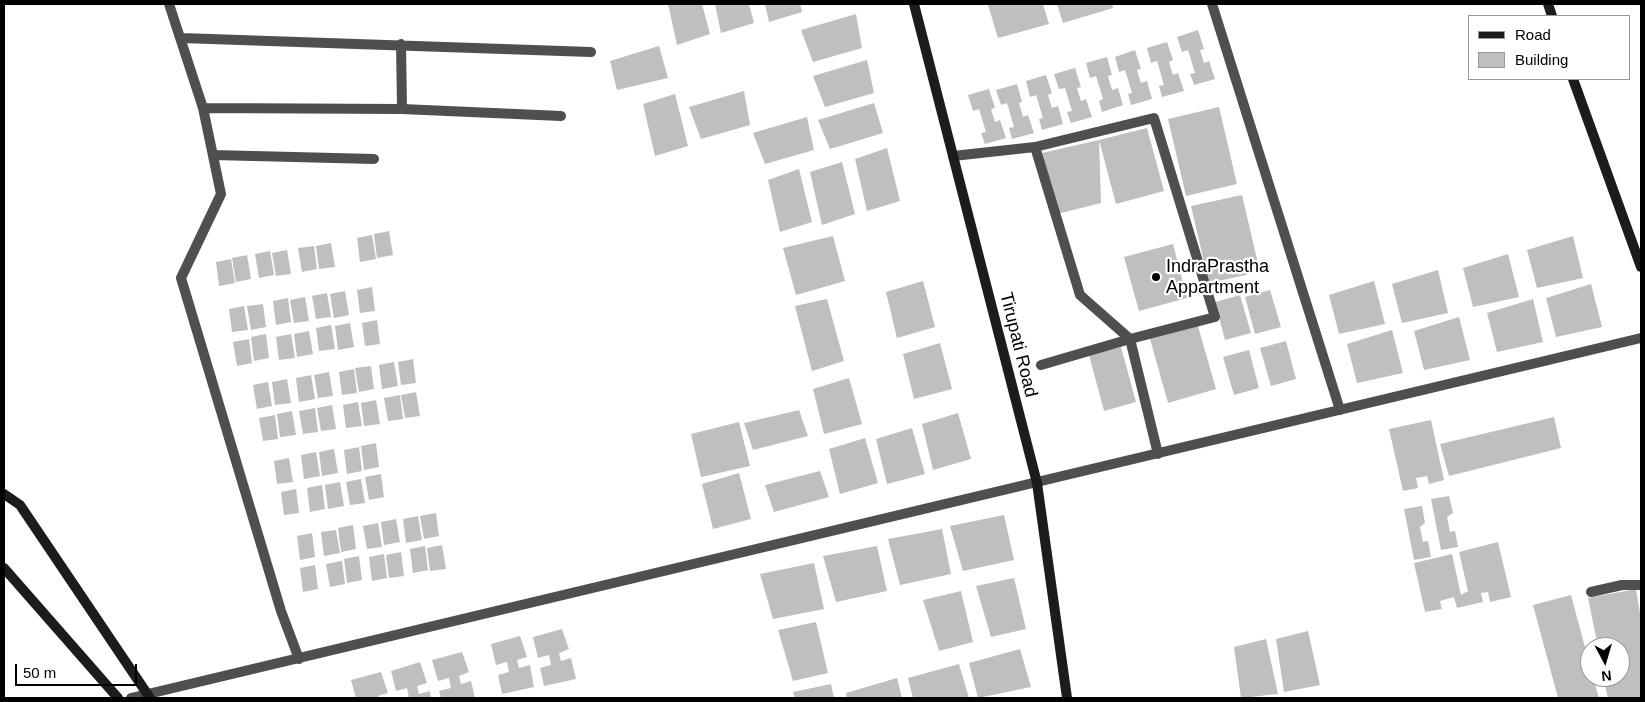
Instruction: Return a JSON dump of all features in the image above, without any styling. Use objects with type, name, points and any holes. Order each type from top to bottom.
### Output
[{"type":"street","points":[[169,4],[203,108],[222,194],[181,278],[281,611],[299,659]]},
{"type":"street","name":"Tirupati Road","points":[[914,4],[1037,483],[1067,698]]},
{"type":"street","points":[[1212,4],[1340,410]]},
{"type":"street","points":[[181,38],[401,44],[591,52]]},
{"type":"street","points":[[401,44],[402,109]]},
{"type":"street","points":[[1574,80],[1641,266]]},
{"type":"street","points":[[203,108],[402,109],[561,116]]},
{"type":"street","points":[[953,156],[1034,147],[1154,118],[1215,317],[1041,365]]},
{"type":"street","points":[[1034,147],[1080,295],[1130,339],[1158,454]]},
{"type":"street","points":[[213,155],[374,159]]},
{"type":"street","points":[[131,698],[149,696],[1641,338]]},
{"type":"street","points":[[4,494],[20,505],[149,696]]},
{"type":"street","points":[[4,568],[118,698]]},
{"type":"street","points":[[1591,592],[1622,585],[1641,585]]},
{"type":"building","points":[[668,4],[702,4],[710,34],[677,45]]},
{"type":"building","points":[[715,4],[749,4],[754,23],[721,33]]},
{"type":"building","points":[[765,4],[800,4],[802,12],[769,22]]},
{"type":"building","points":[[1043,4],[1049,24],[998,38],[988,5]]},
{"type":"building","points":[[1057,4],[1112,4],[1113,8],[1063,23]]},
{"type":"building","points":[[856,14],[862,48],[813,62],[801,30]]},
{"type":"building","points":[[1198,30],[1204,49],[1200,50],[1204,63],[1209,61],[1215,79],[1194,85],[1190,74],[1195,73],[1188,50],[1182,52],[1177,37]]},
{"type":"building","points":[[1167,42],[1173,60],[1169,62],[1173,75],[1178,73],[1184,91],[1162,97],[1159,86],[1164,85],[1157,61],[1151,63],[1147,48]]},
{"type":"building","points":[[659,46],[668,78],[617,90],[610,61]]},
{"type":"building","points":[[1135,50],[1141,69],[1137,70],[1141,83],[1147,81],[1152,99],[1131,105],[1128,94],[1132,93],[1125,70],[1119,72],[1115,57]]},
{"type":"building","points":[[1107,57],[1112,75],[1108,76],[1112,90],[1118,88],[1123,105],[1102,112],[1099,101],[1103,99],[1096,76],[1090,78],[1086,63]]},
{"type":"building","points":[[867,60],[874,93],[825,107],[813,76]]},
{"type":"building","points":[[1075,68],[1081,87],[1077,88],[1081,101],[1086,99],[1092,117],[1071,123],[1067,112],[1072,111],[1065,88],[1059,89],[1054,74]]},
{"type":"building","points":[[1046,75],[1052,93],[1048,95],[1052,108],[1058,106],[1063,124],[1042,130],[1039,119],[1043,118],[1036,95],[1030,97],[1026,81]]},
{"type":"building","points":[[1017,84],[1022,102],[1019,103],[1023,117],[1028,115],[1034,133],[1012,139],[1009,128],[1014,127],[1007,103],[1001,105],[996,90]]},
{"type":"building","points":[[989,89],[995,108],[991,109],[995,122],[1000,120],[1006,138],[985,144],[981,133],[986,132],[979,109],[973,111],[968,95]]},
{"type":"building","points":[[744,91],[750,125],[701,139],[689,107]]},
{"type":"building","points":[[675,94],[688,146],[655,156],[643,104]]},
{"type":"building","points":[[874,103],[883,133],[830,149],[818,120]]},
{"type":"building","points":[[1219,107],[1237,184],[1186,196],[1168,119]]},
{"type":"building","points":[[807,117],[814,150],[765,164],[753,133]]},
{"type":"building","points":[[1147,128],[1164,191],[1116,204],[1099,140]]},
{"type":"building","points":[[1099,140],[1101,203],[1057,214],[1042,153]]},
{"type":"building","points":[[887,148],[900,201],[867,211],[855,159]]},
{"type":"building","points":[[842,162],[855,214],[822,225],[810,172]]},
{"type":"building","points":[[799,169],[812,222],[780,232],[768,180]]},
{"type":"building","points":[[1242,195],[1260,272],[1209,283],[1191,206]]},
{"type":"building","points":[[389,231],[393,255],[377,258],[374,234]]},
{"type":"building","points":[[372,235],[376,259],[360,262],[357,238]]},
{"type":"building","points":[[833,236],[845,281],[796,295],[783,248]]},
{"type":"building","points":[[1573,236],[1583,278],[1537,288],[1527,250]]},
{"type":"building","points":[[331,243],[335,267],[319,269],[316,246]]},
{"type":"building","name":"IndraPrastha Appartment","points":[[1173,244],[1187,298],[1139,311],[1124,257]]},
{"type":"building","points":[[314,246],[317,269],[302,272],[298,248]]},
{"type":"building","points":[[287,250],[291,274],[276,276],[272,253]]},
{"type":"building","points":[[270,251],[274,275],[259,278],[255,254]]},
{"type":"building","points":[[1508,254],[1519,297],[1473,307],[1463,268]]},
{"type":"building","points":[[247,255],[251,279],[236,282],[232,258]]},
{"type":"building","points":[[231,259],[235,283],[219,286],[216,262]]},
{"type":"building","points":[[1438,270],[1448,313],[1402,323],[1392,284]]},
{"type":"building","points":[[923,281],[935,327],[897,338],[886,292]]},
{"type":"building","points":[[1374,281],[1385,324],[1339,334],[1329,295]]},
{"type":"building","points":[[1591,284],[1602,327],[1556,337],[1546,298]]},
{"type":"building","points":[[372,287],[375,311],[360,313],[357,290]]},
{"type":"building","points":[[1270,290],[1281,327],[1255,334],[1245,297]]},
{"type":"building","points":[[345,291],[349,315],[334,318],[330,294]]},
{"type":"building","points":[[327,293],[331,317],[316,319],[312,296]]},
{"type":"building","points":[[1240,295],[1251,333],[1225,340],[1215,302]]},
{"type":"building","points":[[305,297],[309,321],[294,323],[290,300]]},
{"type":"building","points":[[288,298],[291,322],[276,325],[273,301]]},
{"type":"building","points":[[827,299],[844,361],[812,371],[795,306]]},
{"type":"building","points":[[1533,299],[1543,342],[1497,352],[1487,313]]},
{"type":"building","points":[[263,304],[266,327],[251,330],[247,306]]},
{"type":"building","points":[[244,306],[248,330],[232,332],[229,309]]},
{"type":"building","points":[[1459,317],[1470,360],[1424,370],[1414,331]]},
{"type":"building","points":[[377,320],[380,344],[365,346],[362,323]]},
{"type":"building","points":[[350,323],[354,347],[338,350],[335,326]]},
{"type":"building","points":[[331,325],[335,349],[319,351],[316,328]]},
{"type":"building","points":[[1198,326],[1216,389],[1168,403],[1150,339]]},
{"type":"building","points":[[1392,330],[1403,373],[1357,383],[1347,344]]},
{"type":"building","points":[[309,331],[313,354],[297,357],[294,334]]},
{"type":"building","points":[[266,334],[269,358],[254,361],[251,337]]},
{"type":"building","points":[[291,334],[295,358],[279,360],[276,337]]},
{"type":"building","points":[[249,339],[252,363],[237,366],[233,342]]},
{"type":"building","points":[[1286,341],[1296,379],[1271,386],[1260,348]]},
{"type":"building","points":[[940,343],[952,389],[914,399],[903,354]]},
{"type":"building","points":[[1121,347],[1136,402],[1104,411],[1089,355]]},
{"type":"building","points":[[1249,350],[1259,388],[1234,395],[1223,357]]},
{"type":"building","points":[[413,359],[416,383],[401,385],[398,362]]},
{"type":"building","points":[[394,362],[398,386],[382,389],[379,365]]},
{"type":"building","points":[[371,366],[374,389],[359,392],[355,368]]},
{"type":"building","points":[[354,369],[357,393],[342,395],[339,372]]},
{"type":"building","points":[[329,372],[333,396],[318,398],[314,375]]},
{"type":"building","points":[[311,375],[315,399],[299,402],[296,378]]},
{"type":"building","points":[[849,378],[862,424],[824,434],[813,389]]},
{"type":"building","points":[[287,379],[291,403],[275,405],[272,382]]},
{"type":"building","points":[[268,382],[272,406],[257,409],[253,385]]},
{"type":"building","points":[[416,392],[420,416],[405,418],[401,395]]},
{"type":"building","points":[[400,395],[403,419],[388,421],[384,398]]},
{"type":"building","points":[[376,400],[380,424],[364,426],[361,403]]},
{"type":"building","points":[[358,402],[362,426],[346,428],[343,405]]},
{"type":"building","points":[[332,405],[336,429],[321,431],[317,408]]},
{"type":"building","points":[[315,408],[318,432],[303,434],[299,411]]},
{"type":"building","points":[[799,410],[808,436],[753,450],[744,423]]},
{"type":"building","points":[[292,411],[296,435],[280,437],[277,414]]},
{"type":"building","points":[[958,413],[971,459],[933,470],[922,424]]},
{"type":"building","points":[[275,415],[278,439],[263,441],[259,418]]},
{"type":"building","points":[[1554,417],[1561,448],[1449,476],[1440,444]]},
{"type":"building","points":[[1431,420],[1444,480],[1429,484],[1427,476],[1416,478],[1418,488],[1403,491],[1389,429]]},
{"type":"building","points":[[739,422],[750,466],[701,477],[691,434]]},
{"type":"building","points":[[912,428],[925,474],[887,484],[876,439]]},
{"type":"building","points":[[865,438],[878,483],[840,494],[829,449]]},
{"type":"building","points":[[376,443],[379,467],[364,470],[361,446]]},
{"type":"building","points":[[359,447],[362,471],[347,474],[344,450]]},
{"type":"building","points":[[334,449],[338,473],[322,476],[319,452]]},
{"type":"building","points":[[316,452],[320,476],[304,479],[301,455]]},
{"type":"building","points":[[289,458],[293,482],[277,484],[274,461]]},
{"type":"building","points":[[820,471],[829,497],[774,512],[765,485]]},
{"type":"building","points":[[739,473],[751,519],[713,529],[702,484]]},
{"type":"building","points":[[381,474],[384,497],[369,500],[365,477]]},
{"type":"building","points":[[361,479],[365,503],[350,505],[346,482]]},
{"type":"building","points":[[340,482],[344,506],[328,509],[325,485]]},
{"type":"building","points":[[322,485],[325,509],[310,512],[307,488]]},
{"type":"building","points":[[296,489],[299,513],[284,515],[281,492]]},
{"type":"building","points":[[1449,496],[1453,513],[1447,517],[1450,532],[1455,531],[1458,547],[1441,550],[1431,499]]},
{"type":"building","points":[[1422,506],[1425,523],[1420,527],[1423,542],[1428,541],[1431,557],[1414,560],[1404,509]]},
{"type":"building","points":[[436,513],[439,536],[424,539],[420,516]]},
{"type":"building","points":[[1004,515],[1014,560],[963,571],[950,526]]},
{"type":"building","points":[[418,516],[422,540],[406,543],[403,519]]},
{"type":"building","points":[[396,519],[400,542],[384,545],[381,522]]},
{"type":"building","points":[[378,523],[382,547],[367,549],[363,526]]},
{"type":"building","points":[[353,525],[356,549],[341,552],[338,528]]},
{"type":"building","points":[[942,529],[951,574],[900,585],[888,539]]},
{"type":"building","points":[[336,530],[340,553],[324,556],[321,532]]},
{"type":"building","points":[[312,533],[315,557],[300,560],[297,536]]},
{"type":"building","points":[[1498,542],[1511,597],[1490,602],[1488,592],[1481,593],[1483,602],[1457,608],[1454,597],[1440,601],[1442,609],[1425,612],[1414,563],[1452,554],[1461,595],[1468,591],[1459,552]]},
{"type":"building","points":[[442,545],[446,569],[430,571],[427,548]]},
{"type":"building","points":[[425,546],[428,570],[413,573],[410,549]]},
{"type":"building","points":[[877,546],[887,591],[836,602],[823,556]]},
{"type":"building","points":[[401,552],[404,576],[389,578],[386,555]]},
{"type":"building","points":[[384,554],[387,578],[372,581],[369,557]]},
{"type":"building","points":[[359,556],[362,580],[347,583],[344,559]]},
{"type":"building","points":[[342,561],[345,584],[330,587],[326,564]]},
{"type":"building","points":[[814,563],[824,609],[773,619],[760,574]]},
{"type":"building","points":[[315,565],[318,589],[303,592],[300,568]]},
{"type":"building","points":[[1014,578],[1026,629],[991,637],[976,586]]},
{"type":"building","points":[[1636,589],[1641,619],[1641,698],[1608,698],[1605,687],[1630,687],[1630,637],[1596,637],[1588,598]]},
{"type":"building","points":[[961,591],[973,642],[939,651],[923,600]]},
{"type":"building","points":[[1571,595],[1582,637],[1580,637],[1580,687],[1596,687],[1599,698],[1558,698],[1533,605]]},
{"type":"building","points":[[816,622],[828,673],[793,681],[778,630]]},
{"type":"building","points":[[562,629],[569,649],[559,653],[561,661],[571,658],[576,679],[544,686],[540,668],[551,665],[549,655],[538,658],[533,637]]},
{"type":"building","points":[[1308,631],[1320,685],[1284,692],[1276,639]]},
{"type":"building","points":[[520,636],[527,657],[517,660],[519,668],[530,665],[534,687],[502,694],[498,675],[509,672],[507,662],[496,665],[491,644]]},
{"type":"building","points":[[1266,639],[1278,694],[1241,698],[1234,647]]},
{"type":"building","points":[[1020,649],[1031,687],[978,698],[969,663]]},
{"type":"building","points":[[462,652],[469,672],[459,676],[461,684],[471,681],[475,698],[441,698],[439,691],[451,688],[449,678],[438,681],[432,660]]},
{"type":"building","points":[[420,662],[427,683],[417,686],[419,694],[430,691],[431,698],[409,698],[407,688],[396,691],[391,671]]},
{"type":"building","points":[[959,664],[969,698],[913,698],[908,678]]},
{"type":"building","points":[[381,672],[388,693],[378,696],[378,698],[356,698],[351,680]]},
{"type":"building","points":[[897,678],[902,698],[847,698],[846,693]]},
{"type":"building","points":[[831,684],[834,698],[795,698],[793,692]]},
{"type":"place","name":"IndraPrastha Appartment","points":[[1156,277]]}]
